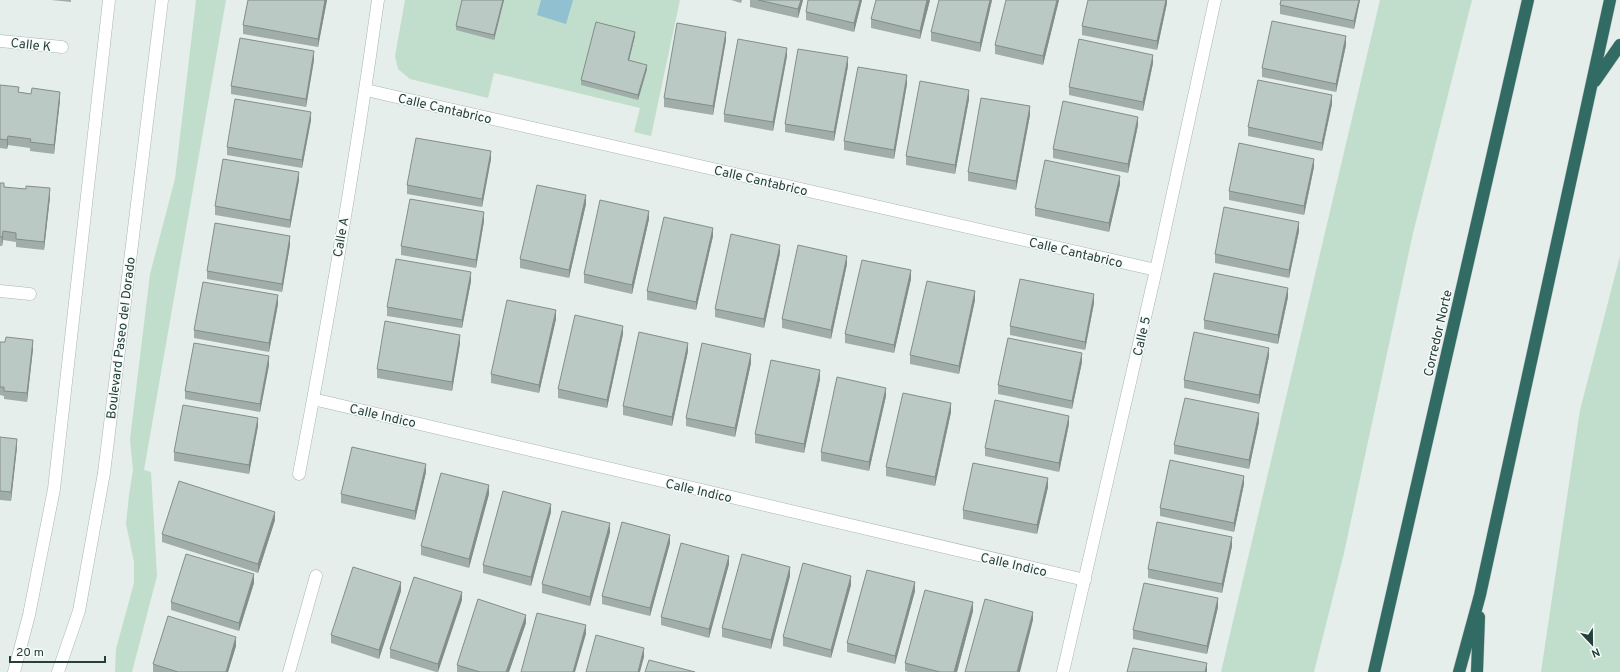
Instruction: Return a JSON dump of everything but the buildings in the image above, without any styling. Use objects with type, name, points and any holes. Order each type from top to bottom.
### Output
[{"type":"highway","name":"Corredor Norte","points":[[1374,672],[1528,0]]},
{"type":"highway","points":[[1459,672],[1480,595],[1610,0]]},
{"type":"highway","points":[[1591,87],[1620,45]]},
{"type":"highway","points":[[1477,672],[1480,595]]},
{"type":"street","points":[[14,672],[29,615],[54,489],[109,0]]},
{"type":"street","name":"Boulevard Paseo del Dorado","points":[[58,672],[79,610],[104,473],[162,0]]},
{"type":"street","name":"Calle A","points":[[299,474],[366,90],[378,0]]},
{"type":"street","name":"Calle 5","points":[[1063,672],[1156,270],[1215,0]]},
{"type":"street","name":"Calle K","points":[[0,41],[62,47]]},
{"type":"street","name":"Calle Cantabrico","points":[[366,90],[1156,270]]},
{"type":"street","points":[[0,291],[30,294]]},
{"type":"street","name":"Calle Indico","points":[[313,399],[1085,580]]},
{"type":"street","points":[[289,672],[316,576]]},
{"type":"green space","points":[[196,0],[226,0],[144,470],[151,472],[157,576],[132,672],[115,672],[116,649],[134,583],[134,562],[126,524],[133,470],[130,439],[150,274],[175,179]]},
{"type":"green space","points":[[405,0],[680,0],[651,136],[634,132],[640,108],[494,73],[488,98],[410,79],[398,69],[395,56]]},
{"type":"green space","points":[[1380,0],[1472,0],[1413,233],[1344,553],[1314,672],[1221,672]]},
{"type":"green space","points":[[1620,256],[1620,672],[1541,672],[1580,410]]},
{"type":"water","points":[[541,0],[573,0],[566,24],[537,15]]}]
